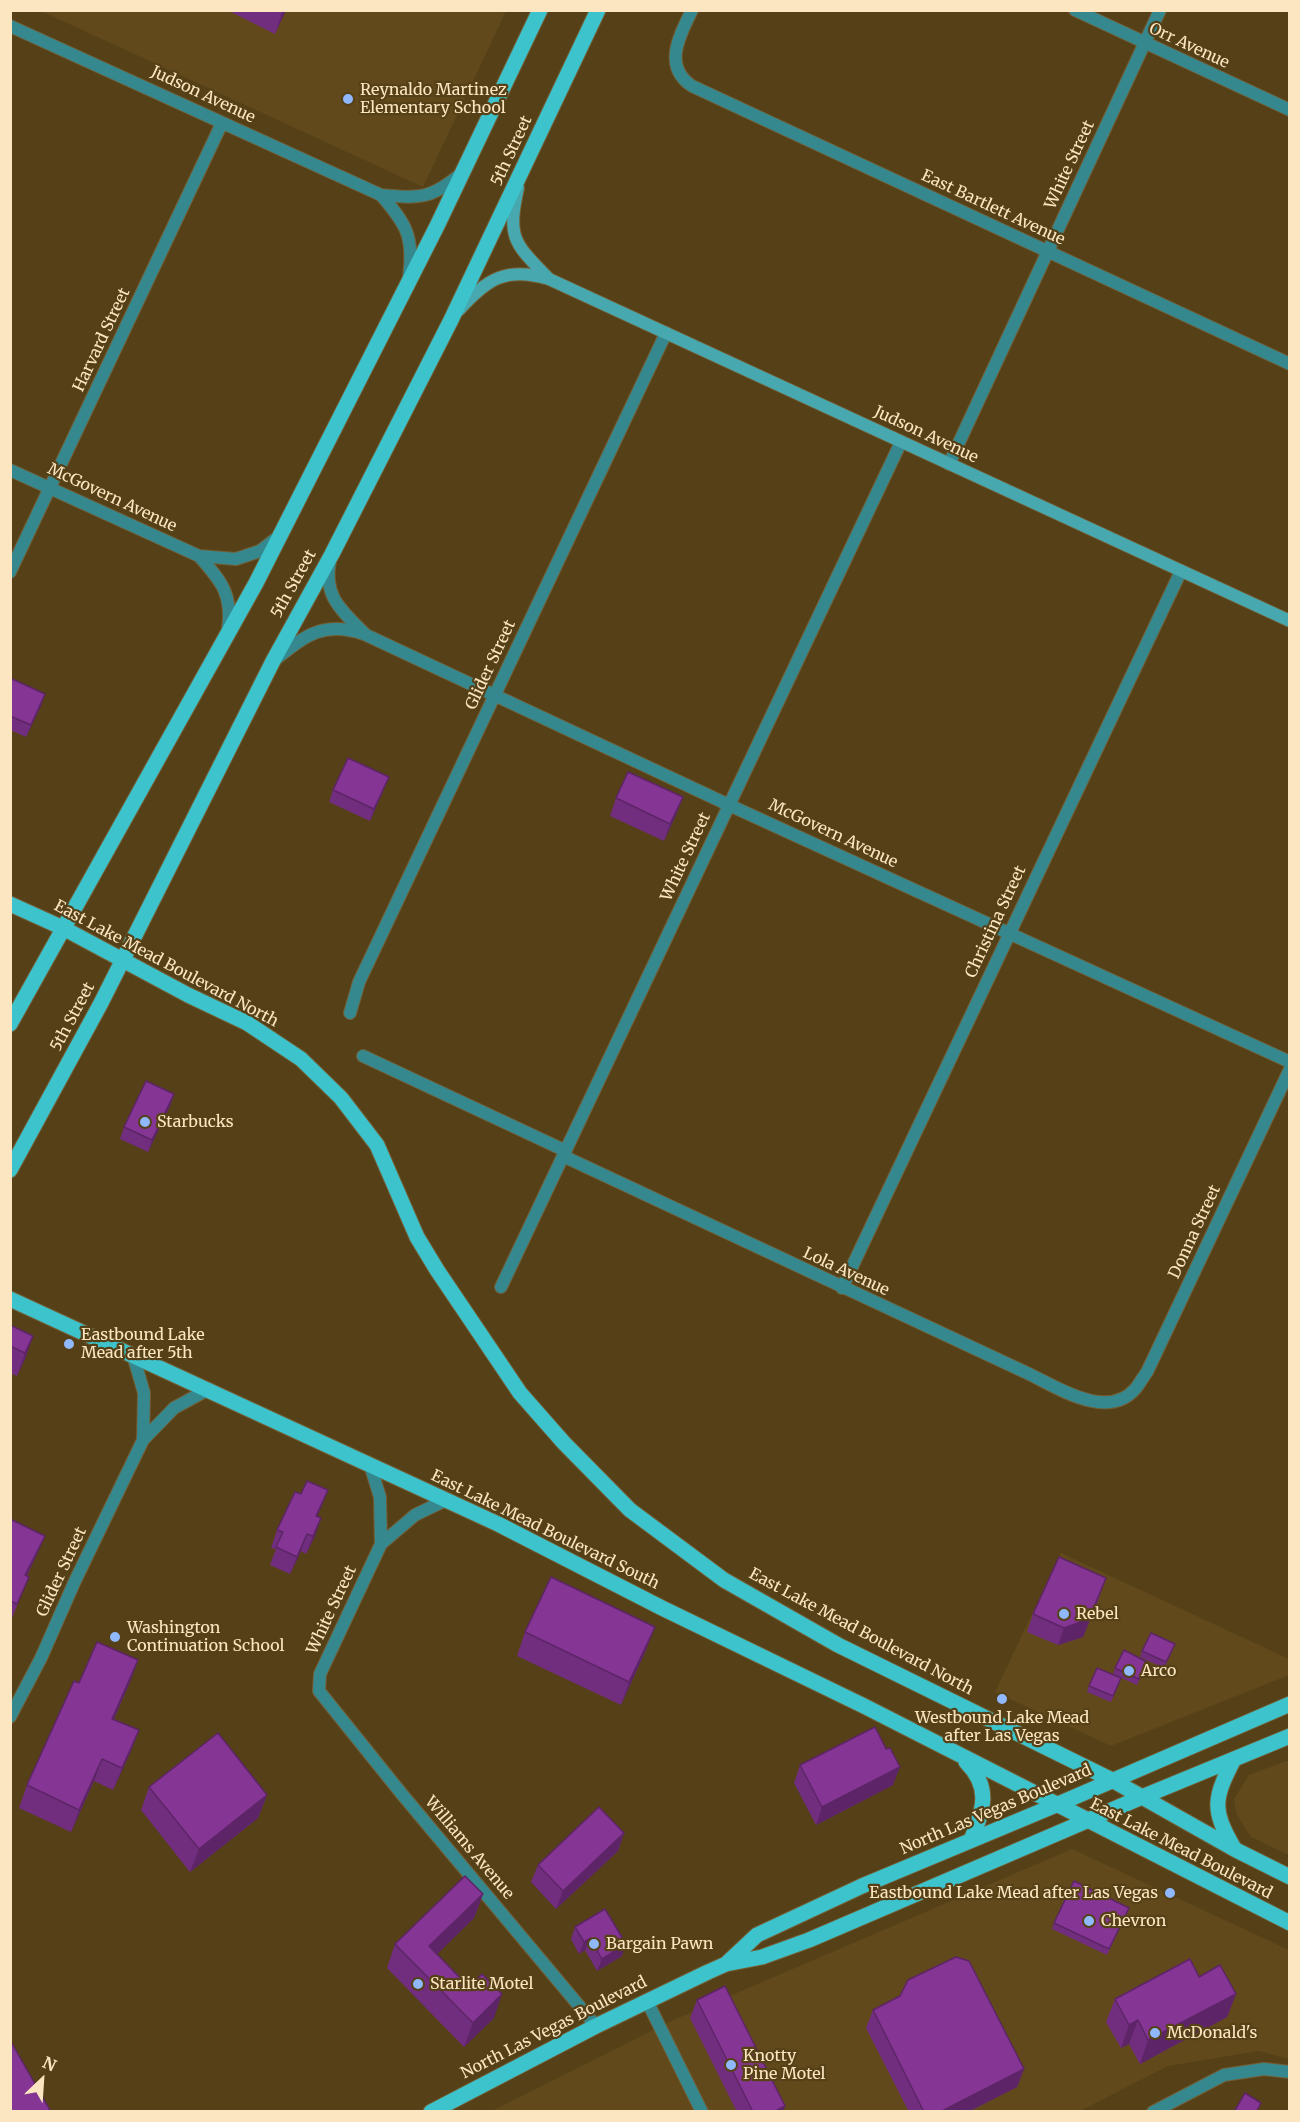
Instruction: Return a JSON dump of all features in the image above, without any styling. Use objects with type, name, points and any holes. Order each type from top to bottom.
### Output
[{"type":"main road","name":"5th Street","points":[[10,1024],[281,534],[408,285],[540,10]]},
{"type":"main road","name":"5th Street","points":[[10,1170],[122,961],[273,661],[332,554],[451,320],[598,10]]},
{"type":"main road","name":"East Lake Mead Boulevard North","points":[[10,904],[63,928],[122,961],[247,1023],[301,1059],[341,1098],[377,1145],[417,1237],[437,1270],[520,1393],[564,1443],[630,1510],[723,1580],[838,1645],[1112,1780]]},
{"type":"main road","name":"East Lake Mead Boulevard South","points":[[10,1299],[209,1389],[542,1545],[662,1608],[864,1706],[1056,1805]]},
{"type":"main road","name":"North Las Vegas Boulevard","points":[[726,1964],[757,1935],[862,1886],[1290,1704]]},
{"type":"main road","name":"North Las Vegas Boulevard","points":[[430,2112],[596,2026],[726,1964],[762,1957],[809,1940],[1290,1736]]},
{"type":"main road","points":[[960,1756],[977,1773],[982,1786],[981,1814],[971,1840]]},
{"type":"main road","points":[[1234,1759],[1219,1788],[1217,1803],[1222,1828],[1236,1850]]},
{"type":"main road","name":"East Lake Mead Boulevard","points":[[1112,1780],[1236,1850],[1290,1877]]},
{"type":"main road","name":"East Lake Mead Boulevard","points":[[1056,1805],[1290,1923]]},
{"type":"street","name":"East Bartlett Avenue","points":[[692,10],[675,54],[678,72],[684,81],[1290,364]]},
{"type":"street","name":"Orr Avenue","points":[[1075,10],[1290,110]]},
{"type":"street","name":"White Street","points":[[949,464],[1160,10]]},
{"type":"street","name":"Judson Avenue","points":[[11,28],[381,195],[407,197],[427,195],[442,190],[463,172]]},
{"type":"street","name":"Harvard Street","points":[[10,572],[222,123]]},
{"type":"street","name":"Judson Avenue","points":[[522,170],[513,215],[513,233],[521,250],[549,279]]},
{"type":"street","name":"Judson Avenue","points":[[381,195],[399,216],[408,231],[411,257],[408,285]]},
{"type":"street","name":"Judson Avenue","points":[[451,320],[486,283],[495,278],[524,273],[549,279],[1290,621]]},
{"type":"street","name":"Glider Street","points":[[350,1013],[362,976],[666,333]]},
{"type":"street","name":"White Street","points":[[501,1287],[901,442]]},
{"type":"street","name":"McGovern Avenue","points":[[10,470],[199,556],[236,558],[245,556],[260,551],[281,534]]},
{"type":"street","name":"McGovern Avenue","points":[[332,554],[328,580],[332,597],[364,634]]},
{"type":"street","name":"McGovern Avenue","points":[[199,556],[218,578],[226,592],[230,619],[227,635]]},
{"type":"street","name":"Christina Street","points":[[842,1288],[1181,571]]},
{"type":"street","name":"McGovern Avenue","points":[[273,661],[302,638],[320,630],[340,628],[364,634],[729,805],[1290,1062]]},
{"type":"street","name":"Lola Avenue","points":[[363,1056],[842,1288],[1079,1397],[1101,1404],[1119,1400]]},
{"type":"street","name":"Donna Street","points":[[1119,1400],[1135,1389],[1147,1372],[1290,1069]]},
{"type":"street","name":"Glider Street","points":[[133,1355],[144,1393],[143,1440]]},
{"type":"street","name":"Glider Street","points":[[10,1718],[41,1658],[74,1583],[143,1440],[174,1408],[209,1389]]},
{"type":"street","name":"White Street","points":[[370,1465],[380,1497],[381,1544]]},
{"type":"street","name":"White Street","points":[[319,1691],[320,1674],[381,1544],[415,1515],[446,1500]]},
{"type":"street","name":"Williams Avenue","points":[[319,1691],[401,1793],[596,2026]]},
{"type":"street","points":[[647,2001],[702,2112]]},
{"type":"street","points":[[1153,2112],[1224,2075],[1264,2069],[1290,2073]]},
{"type":"shaded area","name":"Reynaldo Martinez Elementary School","points":[[41,11],[506,11],[423,187]]},
{"type":"shaded area","points":[[1061,1553],[1289,1659],[1289,1675],[1111,1746],[995,1692]]},
{"type":"shaded area","points":[[1290,1760],[1289,1855],[1251,1837],[1237,1815],[1234,1799],[1249,1775]]},
{"type":"shaded area","points":[[1072,1849],[1289,1950],[1289,2059],[1259,2051],[1168,2066],[1080,2111],[490,2112],[669,2022]]},
{"type":"building","points":[[10,678],[45,694],[31,725],[10,716]]},
{"type":"building","points":[[348,758],[389,777],[374,809],[333,790]]},
{"type":"building","points":[[628,772],[683,797],[670,824],[616,798]]},
{"type":"building","name":"Starbucks","points":[[146,1081],[174,1094],[152,1140],[124,1127]]},
{"type":"building","points":[[10,1325],[33,1336],[25,1353],[10,1346]]},
{"type":"building","points":[[307,1481],[328,1490],[316,1516],[321,1518],[313,1536],[307,1534],[297,1557],[276,1547],[283,1532],[277,1530],[295,1492],[301,1494]]},
{"type":"building","points":[[10,1519],[45,1536],[25,1575],[29,1577],[17,1604],[10,1601]]},
{"type":"building","name":"Rebel","points":[[1059,1557],[1106,1578],[1089,1619],[1064,1628],[1033,1614]]},
{"type":"building","points":[[551,1577],[655,1627],[629,1682],[525,1632]]},
{"type":"building","points":[[1151,1633],[1175,1644],[1166,1662],[1142,1651]]},
{"type":"building","points":[[97,1642],[138,1660],[112,1719],[139,1730],[122,1768],[102,1759],[79,1810],[27,1785],[74,1681],[79,1683]]},
{"type":"building","points":[[1124,1650],[1147,1662],[1139,1679],[1115,1668]]},
{"type":"building","points":[[1097,1668],[1121,1678],[1113,1696],[1089,1686]]},
{"type":"building","points":[[875,1727],[886,1749],[890,1748],[900,1767],[822,1807],[800,1765]]},
{"type":"building","points":[[218,1733],[267,1795],[199,1849],[149,1787]]},
{"type":"building","points":[[599,1807],[624,1833],[563,1891],[538,1865]]},
{"type":"building","points":[[465,1876],[483,1894],[429,1946],[469,1987],[482,1974],[502,1994],[473,2023],[395,1944]]},
{"type":"building","points":[[1074,1881],[1129,1908],[1109,1949],[1054,1923]]},
{"type":"building","points":[[605,1909],[626,1944],[602,1959],[590,1938],[584,1942],[575,1927]]},
{"type":"building","points":[[956,1957],[969,1961],[1024,2069],[940,2112],[924,2112],[873,2010],[900,1996],[908,1980]]},
{"type":"building","points":[[1190,1959],[1199,1977],[1220,1965],[1236,1994],[1148,2040],[1138,2020],[1129,2025],[1115,1999]]},
{"type":"building","points":[[725,1986],[785,2106],[774,2112],[753,2112],[697,2000]]},
{"type":"building","points":[[10,2040],[51,2112],[10,2112]]},
{"type":"building","points":[[1245,2093],[1261,2103],[1256,2112],[1234,2112]]},
{"type":"place","name":"Reynaldo Martinez Elementary School","points":[[348,99]]},
{"type":"place","name":"Starbucks","points":[[145,1122]]},
{"type":"place","name":"Eastbound Lake Mead after 5th","points":[[69,1344]]},
{"type":"place","name":"Rebel","points":[[1064,1614]]},
{"type":"place","name":"Washington Continuation School","points":[[115,1637]]},
{"type":"place","name":"Arco","points":[[1129,1671]]},
{"type":"place","name":"Westbound Lake Mead after Las Vegas","points":[[1002,1699]]},
{"type":"place","name":"Eastbound Lake Mead after Las Vegas","points":[[1170,1893]]},
{"type":"place","name":"Chevron","points":[[1089,1921]]},
{"type":"place","name":"Bargain Pawn","points":[[594,1944]]},
{"type":"place","name":"Starlite Motel","points":[[418,1984]]},
{"type":"place","name":"McDonald's","points":[[1155,2033]]},
{"type":"place","name":"Knotty Pine Motel","points":[[731,2065]]}]
